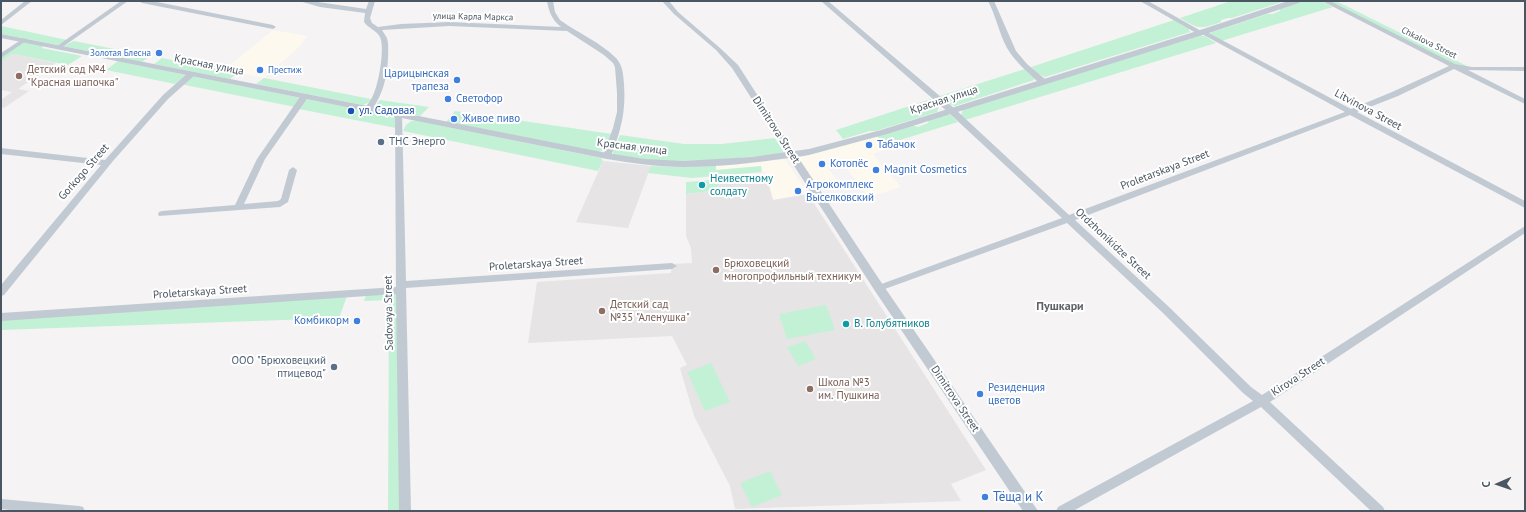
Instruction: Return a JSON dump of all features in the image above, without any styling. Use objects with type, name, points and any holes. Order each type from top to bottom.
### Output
[{"type":"street","points":[[1,23],[29,1]]},
{"type":"street","points":[[59,47],[125,1]]},
{"type":"street","points":[[142,1],[273,27]]},
{"type":"street","points":[[302,1],[320,5],[368,11]]},
{"type":"street","points":[[368,109],[378,94],[381,82],[385,44],[384,38],[377,29],[368,25],[368,11],[372,1]]},
{"type":"street","points":[[550,1],[554,16],[569,30],[613,59],[619,69],[622,99],[621,118],[607,156]]},
{"type":"street","name":"Dimitrova Street","points":[[665,1],[735,67],[880,288],[1031,511]]},
{"type":"street","name":"Ordzhonikidze Street","points":[[824,1],[952,111],[1160,304],[1247,390],[1262,400],[1379,511]]},
{"type":"street","points":[[991,1],[997,12],[1011,48],[1023,63],[1042,82]]},
{"type":"street","name":"Litvinova Street","points":[[1143,1],[1349,113],[1525,205]]},
{"type":"street","name":"Красная улица","points":[[1,36],[607,156],[645,162],[683,164],[751,160],[792,155],[861,139],[1201,33],[1296,1]]},
{"type":"street","name":"Chkalova Street","points":[[1325,1],[1525,102]]},
{"type":"street","name":"улица Карла Маркса","points":[[377,29],[403,26],[458,24],[569,30]]},
{"type":"street","points":[[1,56],[24,40]]},
{"type":"street","points":[[1455,66],[1472,69],[1525,69]]},
{"type":"street","name":"Proletarskaya Street","points":[[880,288],[1349,113],[1407,89],[1455,66]]},
{"type":"street","name":"Gorkogo Street","points":[[1,292],[63,214],[107,163],[169,93],[192,74]]},
{"type":"street","points":[[238,207],[261,159],[305,96]]},
{"type":"street","name":"Sadovaya Street","points":[[398,115],[405,511]]},
{"type":"street","points":[[1,151],[107,163]]},
{"type":"street","points":[[162,214],[276,205],[285,200],[294,170]]},
{"type":"street","name":"Kirova Street","points":[[1062,511],[1262,400],[1525,229]]},
{"type":"street","name":"Proletarskaya Street","points":[[1,317],[672,266]]},
{"type":"street","points":[[1,504],[78,511]]},
{"type":"shaded area","points":[[273,30],[307,36],[300,46],[264,78],[224,70]]},
{"type":"shaded area","name":"Детский сад №4 \"Красная шапочка\"","points":[[13,54],[56,63],[18,89],[29,91],[4,108],[1,107],[1,100],[12,92],[1,90],[1,62]]},
{"type":"shaded area","points":[[877,136],[888,149],[873,154],[901,187],[869,197],[842,163],[827,167],[838,181],[817,188],[797,157]]},
{"type":"shaded area","points":[[785,159],[808,194],[773,200],[766,172],[762,172],[761,166],[716,170],[716,165]]},
{"type":"shaded area","points":[[603,161],[651,166],[628,228],[576,222]]},
{"type":"shaded area","name":"Школа №3 им. Пушкина","points":[[767,179],[773,200],[808,194],[986,470],[951,484],[961,501],[735,509],[730,486],[694,416],[680,368],[687,365],[672,336],[528,343],[537,282],[671,273],[672,264],[692,263],[691,248],[686,236],[686,194],[718,190],[717,185]]},
{"type":"green space","points":[[1231,1],[1285,1],[1232,18],[1221,20],[1221,22],[1204,27],[1192,25],[1180,18]]},
{"type":"green space","points":[[1303,1],[1321,1],[1333,7],[1221,41],[1210,33],[1267,14],[1273,14],[1280,11],[1280,9]]},
{"type":"green space","points":[[1328,1],[1336,1],[1469,67],[1456,65]]},
{"type":"green space","points":[[1174,20],[1188,28],[1190,32],[1045,77],[1037,73],[1031,67]]},
{"type":"green space","points":[[1,26],[67,40],[58,45],[1,34]]},
{"type":"green space","points":[[1200,36],[1205,36],[1216,43],[965,120],[961,116],[963,109]]},
{"type":"green space","points":[[74,41],[150,56],[142,62],[63,46]]},
{"type":"green space","points":[[24,42],[43,46],[42,48],[82,56],[68,65],[13,54],[1,62],[1,57]]},
{"type":"green space","points":[[162,58],[238,73],[230,79],[154,64]]},
{"type":"green space","points":[[118,61],[186,75],[175,84],[106,70]]},
{"type":"green space","points":[[1025,69],[1034,77],[1034,80],[955,106],[949,104],[940,96]]},
{"type":"green space","points":[[194,76],[301,98],[295,107],[180,84]]},
{"type":"green space","points":[[264,78],[371,99],[370,102],[363,105],[256,84]]},
{"type":"green space","points":[[307,99],[395,116],[396,128],[299,109]]},
{"type":"green space","points":[[931,99],[939,106],[937,112],[876,131],[870,131],[843,139],[836,130]]},
{"type":"green space","points":[[380,100],[429,107],[420,116],[379,108],[377,103]]},
{"type":"green space","points":[[455,111],[612,134],[606,149],[599,152],[446,122]]},
{"type":"green space","points":[[947,114],[951,115],[958,122],[884,145],[877,136],[912,125],[918,127],[928,123],[929,120]]},
{"type":"green space","points":[[411,121],[418,121],[601,158],[603,161],[598,171],[403,131],[406,125]]},
{"type":"green space","points":[[620,135],[684,144],[722,144],[775,138],[784,153],[706,160],[646,160],[613,155],[613,151]]},
{"type":"green space","points":[[716,165],[716,170],[761,166],[762,172],[692,178],[648,173],[651,166],[680,167]]},
{"type":"green space","points":[[766,176],[767,179],[717,185],[718,190],[686,194],[686,182]]},
{"type":"green space","points":[[399,292],[402,511],[388,511],[389,300],[364,301],[366,295]]},
{"type":"green space","points":[[347,296],[339,318],[1,330],[1,319]]},
{"type":"green space","points":[[826,305],[835,330],[787,339],[779,314]]},
{"type":"green space","points":[[805,341],[816,359],[798,366],[787,347]]},
{"type":"green space","points":[[711,363],[730,402],[705,411],[687,372]]},
{"type":"green space","points":[[770,471],[782,495],[752,507],[740,483]]},
{"type":"place","name":"Золотая Блесна","points":[[159,53]]},
{"type":"place","name":"Престиж","points":[[260,70]]},
{"type":"place","name":"Детский сад №4 \"Красная шапочка\"","points":[[19,76]]},
{"type":"place","name":"Царицынская трапеза","points":[[457,80]]},
{"type":"place","name":"Светофор","points":[[448,99]]},
{"type":"place","name":"ул. Садовая","points":[[351,111]]},
{"type":"place","name":"Живое пиво","points":[[454,119]]},
{"type":"place","name":"ТНС Энерго","points":[[381,142]]},
{"type":"place","name":"Табачок","points":[[869,145]]},
{"type":"place","name":"Котопёс","points":[[822,164]]},
{"type":"place","name":"Magnit Cosmetics","points":[[876,170]]},
{"type":"place","name":"Неивестному солдату","points":[[702,185]]},
{"type":"place","name":"Агрокомплекс Выселковский","points":[[798,191]]},
{"type":"place","name":"Брюховецкий многопрофильный техникум","points":[[716,270]]},
{"type":"place","name":"Детский сад №35 \"Аленушка\"","points":[[602,311]]},
{"type":"place","name":"Комбикорм","points":[[357,321]]},
{"type":"place","name":"В. Голубятников","points":[[846,324]]},
{"type":"place","name":"ООО \"Брюховецкий птицевод\"","points":[[334,367]]},
{"type":"place","name":"Школа №3 им. Пушкина","points":[[810,389]]},
{"type":"place","name":"Резиденция цветов","points":[[980,394]]},
{"type":"place","name":"Тёща и К","points":[[985,497]]},
{"type":"district","name":"Пушкари","points":[[1060,307]]}]
